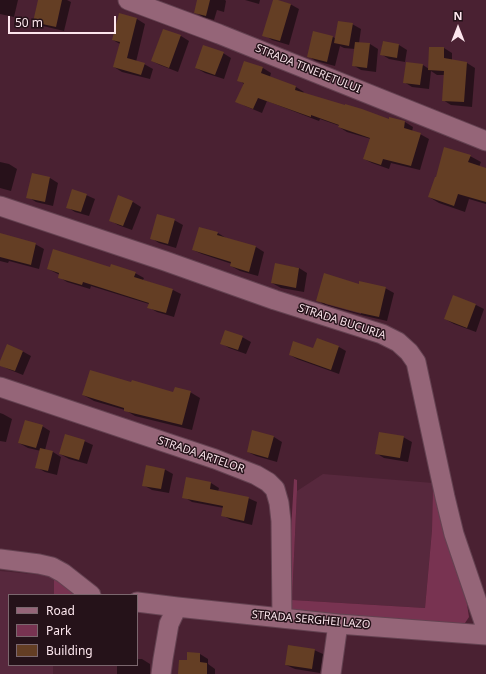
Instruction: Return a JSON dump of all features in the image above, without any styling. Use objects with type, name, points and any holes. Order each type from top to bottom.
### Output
[{"type":"street","name":"STRADA TINERETULUI","points":[[128,0],[219,34],[486,141]]},
{"type":"street","name":"STRADA BUCURIA","points":[[0,206],[276,300],[382,334],[398,342],[409,352],[416,362],[454,534],[486,628]]},
{"type":"street","name":"STRADA ARTELOR","points":[[0,387],[216,459],[256,475],[268,482],[275,490],[279,503],[281,522],[282,618]]},
{"type":"street","points":[[0,560],[39,564],[52,567],[63,573],[90,594]]},
{"type":"street","name":"STRADA SERGHEI LAZO","points":[[138,602],[338,624],[486,635]]},
{"type":"street","points":[[161,674],[169,624],[177,607]]},
{"type":"street","points":[[331,674],[338,624]]},
{"type":"shaded area","points":[[323,474],[433,483],[432,530],[425,608],[292,600],[297,491]]},
{"type":"shaded area","points":[[0,571],[54,576],[54,594],[8,594],[8,666],[53,666],[53,674],[0,674]]},
{"type":"green space","points":[[294,479],[297,480],[297,491],[292,600],[425,608],[432,530],[433,483],[437,483],[467,604],[469,617],[465,623],[455,627],[296,615],[290,607],[287,598]]},
{"type":"green space","points":[[54,576],[78,594],[54,594]]},
{"type":"building","points":[[38,0],[62,0],[56,27],[33,22]]},
{"type":"building","points":[[197,0],[210,0],[206,16],[194,13]]},
{"type":"building","points":[[273,0],[291,4],[280,41],[262,36]]},
{"type":"building","points":[[119,13],[137,18],[127,58],[145,63],[141,75],[113,67],[120,42],[112,40]]},
{"type":"building","points":[[338,21],[353,23],[349,46],[334,43]]},
{"type":"building","points":[[163,29],[181,35],[169,68],[151,61]]},
{"type":"building","points":[[313,31],[333,36],[327,62],[307,57]]},
{"type":"building","points":[[383,41],[399,44],[397,58],[380,55]]},
{"type":"building","points":[[355,42],[370,43],[367,68],[352,66]]},
{"type":"building","points":[[203,45],[224,52],[215,75],[195,68]]},
{"type":"building","points":[[429,47],[444,47],[444,58],[467,62],[464,102],[442,101],[444,71],[428,70]]},
{"type":"building","points":[[244,61],[263,67],[261,73],[296,86],[295,90],[362,109],[389,119],[389,117],[405,121],[404,128],[421,133],[411,166],[383,159],[381,165],[363,159],[370,138],[338,127],[339,125],[311,115],[311,117],[258,98],[253,109],[235,102],[244,83],[237,81]]},
{"type":"building","points":[[406,62],[423,64],[420,85],[403,83]]},
{"type":"building","points":[[444,147],[471,155],[468,162],[486,168],[486,202],[458,194],[454,206],[428,197],[436,177]]},
{"type":"building","points":[[32,173],[50,177],[45,202],[26,198]]},
{"type":"building","points":[[72,189],[87,194],[81,212],[66,208]]},
{"type":"building","points":[[118,195],[133,201],[123,226],[109,221]]},
{"type":"building","points":[[157,214],[175,219],[168,244],[150,239]]},
{"type":"building","points":[[199,227],[218,232],[217,235],[256,246],[249,272],[230,266],[231,262],[192,250]]},
{"type":"building","points":[[0,233],[36,243],[31,265],[0,257]]},
{"type":"building","points":[[53,249],[110,267],[111,264],[136,272],[134,277],[173,289],[166,313],[147,308],[149,303],[83,282],[82,285],[58,278],[59,273],[47,269]]},
{"type":"building","points":[[275,263],[299,268],[296,288],[271,283]]},
{"type":"building","points":[[324,273],[359,284],[359,281],[386,287],[379,317],[316,301]]},
{"type":"building","points":[[453,295],[476,304],[467,328],[444,319]]},
{"type":"building","points":[[225,330],[243,336],[238,350],[220,344]]},
{"type":"building","points":[[317,338],[339,346],[331,370],[289,355],[293,341],[313,348]]},
{"type":"building","points":[[7,344],[23,351],[15,371],[0,366],[0,361]]},
{"type":"building","points":[[90,370],[173,392],[175,387],[191,391],[182,425],[124,411],[124,408],[82,395]]},
{"type":"building","points":[[25,420],[43,425],[36,448],[18,443]]},
{"type":"building","points":[[252,430],[274,436],[268,458],[247,452]]},
{"type":"building","points":[[379,432],[404,436],[400,458],[375,454]]},
{"type":"building","points":[[65,434],[85,440],[79,460],[59,454]]},
{"type":"building","points":[[40,448],[53,451],[48,471],[35,468]]},
{"type":"building","points":[[146,465],[165,469],[161,489],[142,486]]},
{"type":"building","points":[[186,477],[211,482],[210,489],[249,497],[244,521],[221,516],[223,506],[182,498]]},
{"type":"building","points":[[288,645],[315,649],[312,669],[285,665]]},
{"type":"building","points":[[187,652],[200,653],[200,662],[207,663],[207,674],[178,674],[179,660],[187,660]]}]
